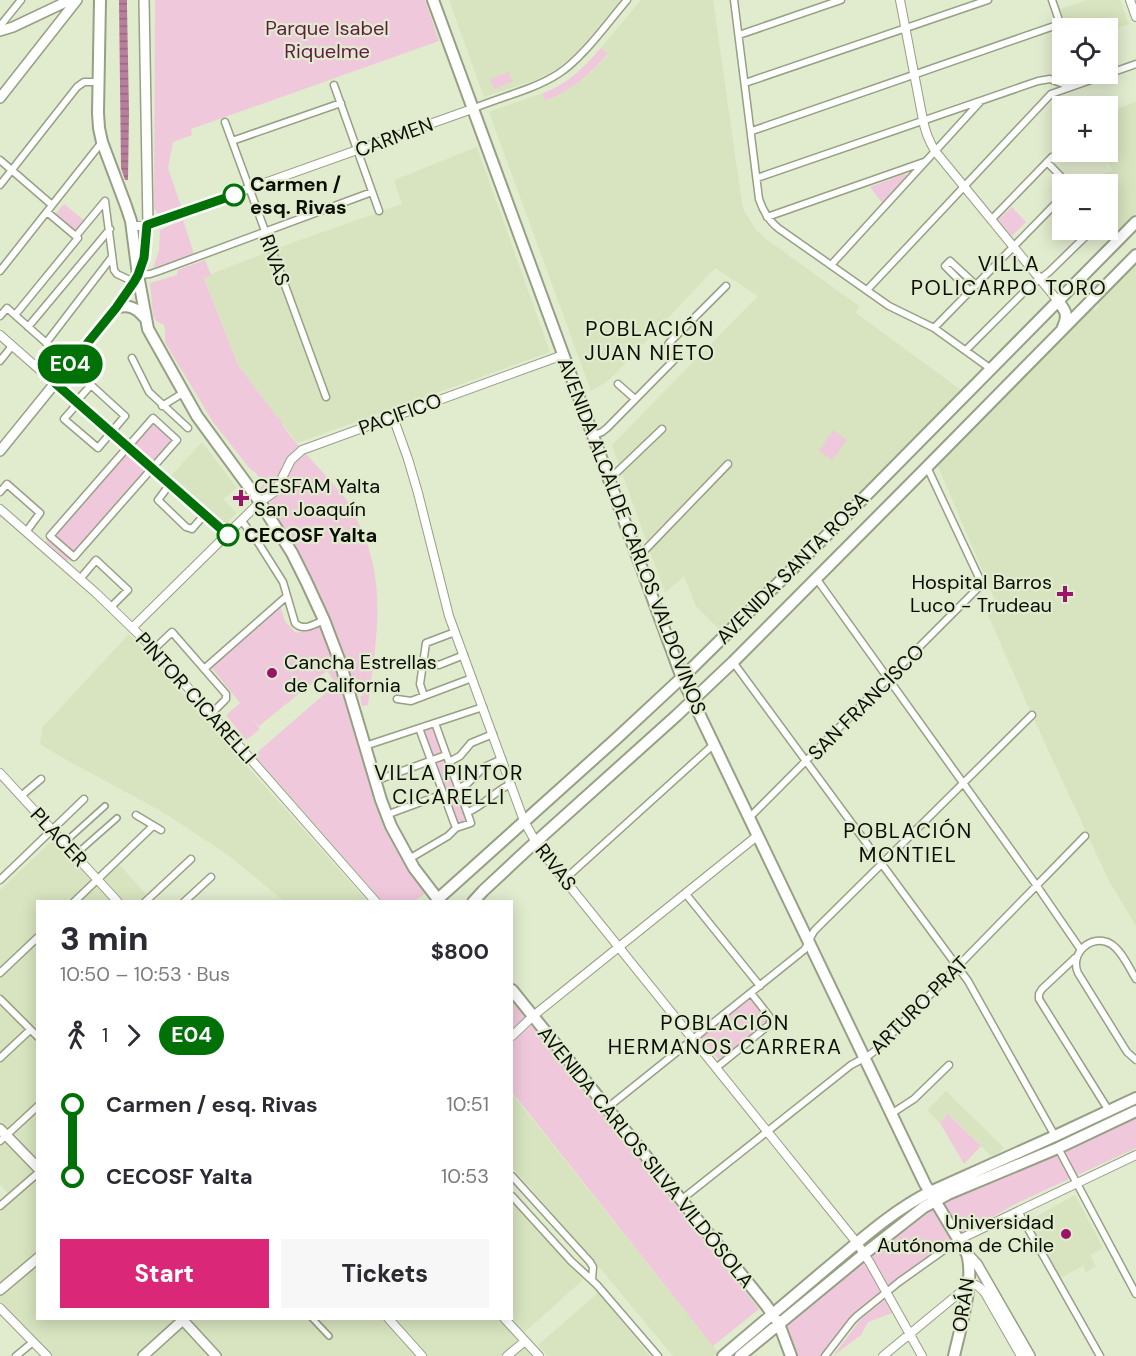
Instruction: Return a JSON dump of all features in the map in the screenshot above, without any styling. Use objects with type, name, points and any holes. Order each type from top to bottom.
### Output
[{"type":"main road","points":[[0,31],[70,0]]},
{"type":"main road","points":[[0,98],[77,0]]},
{"type":"main road","points":[[100,0],[98,120],[102,142],[132,226],[136,279],[150,334],[203,425],[260,502],[292,553],[324,620],[340,662],[375,781],[396,837],[408,859],[437,900]]},
{"type":"main road","points":[[0,450],[116,308],[136,279],[144,258],[147,225],[144,0]]},
{"type":"main road","name":"AVENIDA ALCALDE CARLOS VALDOVINOS","points":[[433,0],[592,436],[692,701],[932,1196],[963,1248],[977,1264],[1030,1356]]},
{"type":"main road","name":"AVENIDA SANTA ROSA","points":[[439,900],[682,678],[1136,222]]},
{"type":"main road","name":"AVENIDA SANTA ROSA","points":[[475,900],[733,662],[1136,255]]},
{"type":"main road","points":[[1058,301],[1066,313],[1062,329]]},
{"type":"main road","points":[[116,308],[131,306],[145,319]]},
{"type":"main road","name":"AVENIDA CARLOS SILVA VILDÓSOLA","points":[[513,991],[775,1319],[790,1353]]},
{"type":"main road","points":[[723,1356],[864,1254],[916,1213],[932,1196],[1136,1098]]},
{"type":"main road","points":[[740,1356],[761,1339],[775,1319],[857,1244],[905,1206],[1058,1148],[1136,1112]]},
{"type":"main road","points":[[2,1136],[36,1169]]},
{"type":"main road","name":"ORÁN","points":[[954,1356],[969,1285],[969,1265],[963,1248]]},
{"type":"main road","points":[[0,1290],[36,1260]]},
{"type":"main road","points":[[143,1356],[182,1320]]},
{"type":"main road","points":[[184,1320],[216,1356]]},
{"type":"main road","points":[[761,1339],[776,1340],[783,1344],[790,1353]]},
{"type":"street","points":[[0,26],[21,0]]},
{"type":"street","name":"CARMEN","points":[[132,226],[147,225],[249,190],[545,81],[577,59],[627,0]]},
{"type":"street","points":[[734,0],[759,198],[767,217],[778,228],[867,290],[895,309],[934,328],[991,369]]},
{"type":"street","points":[[739,35],[841,0]]},
{"type":"street","points":[[900,0],[926,134],[935,151],[1058,301]]},
{"type":"street","points":[[745,83],[988,0]]},
{"type":"street","points":[[1052,0],[1058,18]]},
{"type":"street","points":[[1130,0],[1136,17]]},
{"type":"street","points":[[752,131],[1052,29]]},
{"type":"street","points":[[1118,70],[1136,64]]},
{"type":"street","points":[[757,177],[982,99],[1042,80],[1052,81]]},
{"type":"street","points":[[0,185],[79,85],[87,81],[98,82]]},
{"type":"street","points":[[867,290],[1050,94],[1077,84]]},
{"type":"street","points":[[334,85],[379,211]]},
{"type":"street","points":[[831,265],[982,99]]},
{"type":"street","points":[[232,141],[340,103]]},
{"type":"street","name":"RIVAS","points":[[225,122],[326,397]]},
{"type":"street","points":[[0,271],[102,142]]},
{"type":"street","points":[[991,220],[1050,159],[1061,174]]},
{"type":"street","points":[[0,160],[52,205]]},
{"type":"street","points":[[767,217],[925,162]]},
{"type":"street","points":[[15,315],[105,201],[114,270],[117,274],[136,279],[372,192]]},
{"type":"street","points":[[934,328],[1052,207]]},
{"type":"street","points":[[47,212],[77,237]]},
{"type":"street","points":[[28,327],[110,229]]},
{"type":"street","points":[[966,350],[1028,288],[1081,240]]},
{"type":"street","points":[[46,343],[112,257]]},
{"type":"street","points":[[950,261],[973,288],[945,266],[950,261]]},
{"type":"street","points":[[592,436],[602,432],[677,357],[668,345],[669,343],[726,286]]},
{"type":"street","points":[[0,316],[7,308],[52,348],[37,367]]},
{"type":"street","points":[[0,335],[228,535]]},
{"type":"street","points":[[0,361],[12,346]]},
{"type":"street","name":"PACIFICO","points":[[133,627],[277,488],[291,460],[302,450],[563,355]]},
{"type":"street","points":[[132,358],[149,392],[188,428]]},
{"type":"street","points":[[618,384],[635,399]]},
{"type":"street","points":[[90,385],[125,416],[98,448],[64,419],[77,402],[90,385]]},
{"type":"street","points":[[162,406],[183,393]]},
{"type":"street","name":"RIVAS","points":[[393,417],[418,493],[449,616],[524,821],[536,843],[857,1244],[922,1356]]},
{"type":"street","points":[[153,418],[177,440],[74,556],[50,536],[128,447],[153,418]]},
{"type":"street","points":[[607,476],[617,472],[662,429]]},
{"type":"street","points":[[636,555],[645,550],[728,464]]},
{"type":"street","name":"SAN FRANCISCO","points":[[749,818],[982,584],[927,467]]},
{"type":"street","points":[[0,492],[7,484],[40,513],[26,531]]},
{"type":"street","points":[[170,484],[158,500],[186,527],[192,529],[205,514]]},
{"type":"street","name":"PINTOR CICARELLI","points":[[0,509],[133,627],[374,900]]},
{"type":"street","points":[[242,521],[283,582],[297,626],[304,628],[324,620]]},
{"type":"street","points":[[80,579],[96,560],[128,590],[111,607]]},
{"type":"street","points":[[816,578],[1081,950]]},
{"type":"street","points":[[204,669],[287,596]]},
{"type":"street","points":[[154,649],[172,632],[226,694],[226,699],[211,714]]},
{"type":"street","points":[[424,696],[420,684],[426,643],[455,632]]},
{"type":"street","points":[[423,663],[438,665],[464,655]]},
{"type":"street","points":[[733,662],[958,967],[974,991],[1055,1136]]},
{"type":"street","points":[[397,699],[411,701],[472,678]]},
{"type":"street","points":[[365,746],[483,707]]},
{"type":"street","points":[[607,1108],[804,950],[813,933],[1032,715]]},
{"type":"street","points":[[408,859],[448,836],[456,828],[471,823],[435,723]]},
{"type":"street","points":[[419,728],[456,828]]},
{"type":"street","points":[[375,781],[431,760],[460,756],[471,743],[492,734]]},
{"type":"street","points":[[565,879],[713,745]]},
{"type":"street","points":[[459,788],[467,784],[484,766],[502,759]]},
{"type":"street","name":"PLACER","points":[[0,773],[116,900]]},
{"type":"street","points":[[21,796],[41,779]]},
{"type":"street","points":[[468,813],[496,791],[511,784]]},
{"type":"street","points":[[387,815],[443,794]]},
{"type":"street","points":[[0,880],[84,799]]},
{"type":"street","points":[[64,843],[105,806]]},
{"type":"street","points":[[136,814],[160,830]]},
{"type":"street","points":[[75,855],[117,818]]},
{"type":"street","points":[[76,900],[153,825]]},
{"type":"street","points":[[513,1035],[532,1016],[757,836]]},
{"type":"street","name":"ARTURO PRAT","points":[[681,1200],[851,1065],[872,1054],[1085,837]]},
{"type":"street","points":[[147,900],[191,859]]},
{"type":"street","points":[[186,900],[211,877]]},
{"type":"street","points":[[685,894],[760,986]]},
{"type":"street","points":[[0,973],[36,939]]},
{"type":"street","points":[[1109,1111],[1038,999],[1039,994],[1081,950],[1101,941],[1119,952],[1136,979]]},
{"type":"street","points":[[1076,957],[1075,966],[1078,973],[1127,1052],[1136,1060]]},
{"type":"street","points":[[716,1068],[771,1020],[751,993]]},
{"type":"street","points":[[0,999],[36,1035]]},
{"type":"street","points":[[0,1058],[30,1030]]},
{"type":"street","points":[[891,1114],[914,1099],[949,1065]]},
{"type":"street","points":[[2,1136],[36,1108]]},
{"type":"street","points":[[1058,1148],[1136,1294]]},
{"type":"street","points":[[825,1356],[852,1321],[899,1282],[963,1248],[1018,1212],[1136,1155]]},
{"type":"street","points":[[0,1206],[36,1173]]},
{"type":"street","points":[[513,1177],[590,1262],[593,1267],[592,1280]]},
{"type":"street","points":[[513,1197],[571,1261],[592,1280],[658,1356]]},
{"type":"street","points":[[1018,1212],[1100,1356]]},
{"type":"street","points":[[883,1356],[969,1285],[977,1285],[985,1293],[1021,1356]]},
{"type":"street","points":[[0,1308],[47,1356]]},
{"type":"street","points":[[314,1320],[329,1336]]},
{"type":"street","points":[[390,1320],[422,1356]]},
{"type":"street","points":[[506,1320],[539,1356]]},
{"type":"street","points":[[507,1356],[525,1341]]},
{"type":"street","points":[[17,1356],[33,1342]]},
{"type":"shaded area","points":[[119,0],[127,0],[128,180],[125,180],[121,168]]},
{"type":"shaded area","points":[[449,0],[621,0],[575,54],[558,68],[535,80],[484,97]]},
{"type":"shaded area","points":[[641,0],[713,0],[741,197],[744,211],[756,230],[859,306],[856,313],[961,390],[721,631],[696,606],[684,576],[665,593],[612,445],[758,296],[715,268],[615,374],[591,391],[489,112],[543,93],[546,101],[578,82],[608,54],[601,48]]},
{"type":"shaded area","points":[[1087,0],[1120,0],[1129,24],[1118,28],[1118,18],[1063,18],[1060,9]]},
{"type":"shaded area","points":[[1136,102],[1136,213],[1118,233],[1118,174],[1104,174],[1112,171],[1109,162],[1118,162],[1118,108]]},
{"type":"shaded area","points":[[477,147],[550,352],[297,443],[238,365],[204,277],[402,204],[394,180]]},
{"type":"shaded area","name":"Hospital Barros Luco - Trudeau","points":[[1136,261],[1136,926],[1109,881],[987,613],[998,607],[937,464],[1089,308],[1095,310],[1099,306],[1097,300]]},
{"type":"shaded area","points":[[202,442],[237,488],[223,499],[236,513],[225,526],[170,477]]},
{"type":"shaded area","points":[[129,634],[366,900],[283,900],[227,854],[161,811],[40,744],[42,728]]},
{"type":"shaded area","points":[[54,839],[96,884],[118,863],[151,900],[36,900],[36,1320],[513,1320],[513,1201],[583,1280],[517,1339],[532,1356],[50,1356],[0,1303],[0,1211],[13,1200],[0,1184],[0,890]]},
{"type":"shaded area","points":[[946,1091],[1004,1148],[999,1153],[991,1156],[949,1114],[940,1123],[927,1110]]},
{"type":"shaded area","points":[[513,1095],[718,1352],[714,1356],[673,1356],[513,1168]]},
{"type":"shaded area","name":"Universidad Autónoma de Chile","points":[[1075,1195],[1103,1248],[1090,1255],[1096,1267],[1086,1272],[1083,1266],[1060,1278],[1028,1221]]},
{"type":"shaded area","points":[[598,1293],[650,1356],[548,1356],[538,1345]]},
{"type":"green space","name":"Parque Isabel Riquelme","points":[[155,0],[425,0],[439,41],[191,129],[192,135],[173,142],[168,168],[182,209],[159,215],[154,208]]},
{"type":"green space","points":[[601,48],[608,53],[594,68],[580,81],[545,101],[543,93],[567,80]]},
{"type":"green space","points":[[509,72],[512,82],[494,89],[490,79]]},
{"type":"green space","points":[[903,174],[907,175],[906,179],[883,204],[870,187]]},
{"type":"green space","points":[[64,204],[86,222],[75,236],[53,217]]},
{"type":"green space","points":[[1012,207],[1026,222],[1012,236],[998,220]]},
{"type":"green space","points":[[183,220],[194,254],[153,268],[159,251],[160,230]]},
{"type":"green space","points":[[205,260],[211,275],[204,278],[238,365],[279,417],[291,437],[348,502],[368,546],[377,591],[377,613],[368,705],[362,706],[360,697],[363,695],[358,679],[353,680],[319,592],[271,505],[259,489],[264,484],[213,422],[166,344],[164,325],[156,321],[153,315],[150,283],[177,275],[178,270]]},
{"type":"green space","points":[[152,420],[173,438],[66,562],[45,543]]},
{"type":"green space","points":[[833,430],[847,440],[832,460],[819,451]]},
{"type":"green space","points":[[280,606],[285,621],[296,633],[321,626],[333,655],[383,826],[426,893],[416,900],[381,900],[254,755],[336,684],[327,671],[259,726],[252,719],[260,729],[246,740],[226,715],[240,703],[211,667]]},
{"type":"green space","points":[[435,727],[470,822],[457,827],[422,732]]},
{"type":"green space","points":[[751,997],[768,1020],[719,1060],[700,1037]]},
{"type":"green space","points":[[513,1002],[759,1309],[713,1346],[513,1093]]},
{"type":"green space","points":[[948,1114],[981,1146],[964,1164],[940,1123]]},
{"type":"green space","points":[[1136,1116],[1136,1148],[1013,1205],[964,1234],[851,1318],[822,1356],[797,1356],[785,1327],[787,1324],[942,1202]]},
{"type":"green space","points":[[887,1298],[895,1312],[868,1322],[861,1335],[833,1356],[861,1319]]},
{"type":"bus line","name":"E04","points":[[228,535],[55,383],[116,308],[134,282],[144,258],[147,225],[234,195]]},
{"type":"place","name":"Carmen / esq. Rivas","points":[[234,195]]},
{"type":"place","name":"CESFAM Yalta San Joaquín","points":[[241,498]]},
{"type":"place","name":"CECOSF Yalta","points":[[228,535]]},
{"type":"place","name":"Hospital Barros Luco - Trudeau","points":[[1065,594]]},
{"type":"place","name":"Cancha Estrellas de California","points":[[272,673]]},
{"type":"place","name":"Universidad Autónoma de Chile","points":[[1066,1234]]},
{"type":"district","name":"VILLA POLICARPO TORO","points":[[1009,276]]},
{"type":"district","name":"POBLACIÓN JUAN NIETO","points":[[650,341]]},
{"type":"district","name":"VILLA PINTOR CICARELLI","points":[[449,785]]},
{"type":"district","name":"POBLACIÓN MONTIEL","points":[[908,843]]},
{"type":"district","name":"POBLACIÓN HERMANOS CARRERA","points":[[725,1035]]}]
